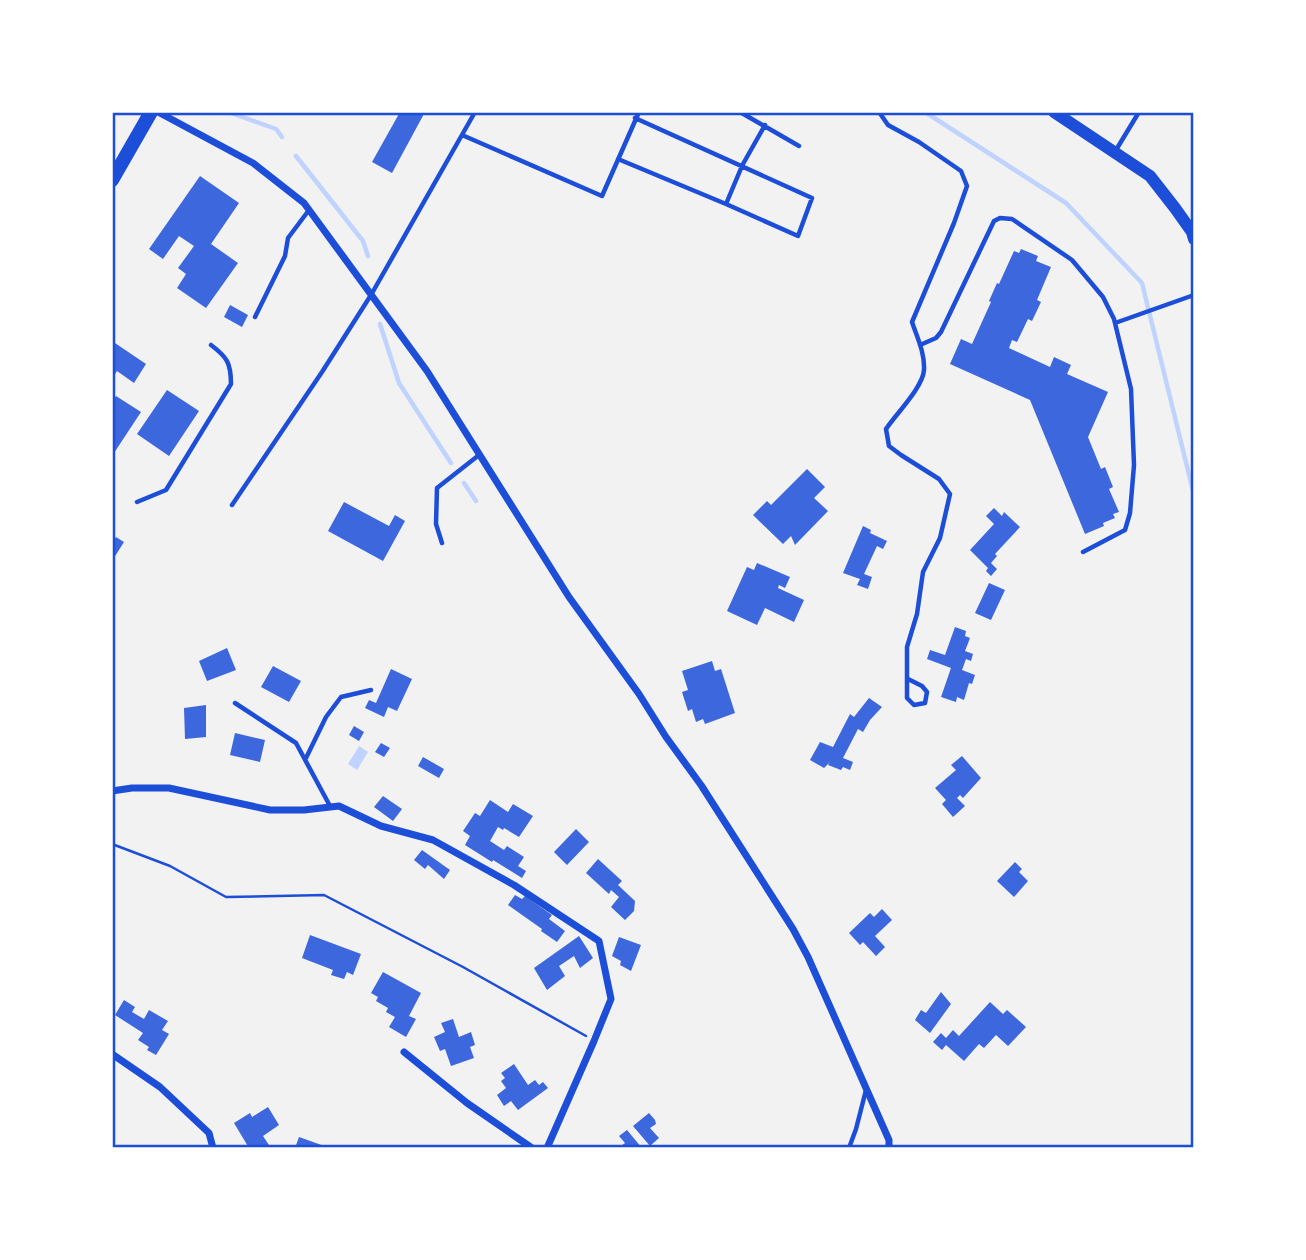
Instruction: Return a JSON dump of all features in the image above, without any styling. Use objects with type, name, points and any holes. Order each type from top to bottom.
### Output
[{"type":"main road","points":[[112,180],[151,112]]},
{"type":"main road","points":[[1054,112],[1150,176],[1192,232],[1194,239]]},
{"type":"street","points":[[158,112],[253,163],[304,203],[427,371],[569,597],[701,785],[793,929],[889,1140],[889,1148]]},
{"type":"street","points":[[112,790],[169,789],[270,810],[339,806],[381,826],[433,840],[514,885],[599,941],[611,999],[547,1148]]},
{"type":"street","points":[[404,1052],[467,1103],[532,1148]]},
{"type":"street","points":[[112,1054],[170,1096],[209,1133],[213,1148]]},
{"type":"lane","points":[[232,505],[371,295],[475,112]]},
{"type":"lane","points":[[462,135],[602,196],[639,112]]},
{"type":"lane","points":[[740,112],[799,146]]},
{"type":"lane","points":[[879,112],[888,125],[919,142],[961,171],[967,186],[912,322],[923,354],[925,372],[912,396],[886,429],[889,446],[939,479],[950,494],[940,538],[923,572],[917,614],[907,647],[907,698],[914,705],[925,703],[927,692],[922,686],[908,679]]},
{"type":"lane","points":[[1114,152],[1139,112]]},
{"type":"lane","points":[[618,159],[799,236],[812,198],[635,118]]},
{"type":"lane","points":[[726,204],[742,166],[765,125]]},
{"type":"lane","points":[[255,317],[285,256],[288,238],[309,211]]},
{"type":"lane","points":[[920,345],[936,338],[941,332],[994,221],[1000,218],[1012,219],[1072,260],[1103,297],[1115,323],[1131,389],[1134,465],[1130,513],[1125,530],[1083,552]]},
{"type":"lane","points":[[1115,323],[1194,295]]},
{"type":"lane","points":[[137,502],[166,490],[231,384],[231,368],[224,355],[211,345]]},
{"type":"lane","points":[[442,543],[436,524],[437,488],[480,455]]},
{"type":"lane","points":[[306,759],[326,717],[341,697],[371,690]]},
{"type":"lane","points":[[235,703],[296,743],[330,807]]},
{"type":"lane","points":[[849,1148],[866,1089]]},
{"type":"path","points":[[112,844],[170,866],[226,897],[324,895],[463,967],[594,1041]]},
{"type":"water","points":[[359,746],[368,752],[357,770],[348,764]]},
{"type":"building","points":[[400,112],[425,112],[392,173],[372,162]]},
{"type":"building","points":[[200,176],[239,203],[211,244],[238,263],[206,308],[177,288],[186,274],[178,268],[194,246],[179,236],[163,259],[149,249]]},
{"type":"building","points":[[1021,249],[1038,256],[1036,261],[1051,267],[1037,300],[1041,302],[1032,321],[1028,319],[1017,342],[1012,340],[1009,348],[1050,367],[1054,357],[1071,365],[1067,374],[1108,392],[1088,437],[1101,469],[1105,467],[1113,487],[1109,489],[1119,512],[1113,514],[1115,518],[1103,523],[1104,526],[1085,534],[1030,400],[950,364],[961,339],[972,344],[997,283],[999,284],[1014,251],[1019,253]]},
{"type":"building","points":[[230,305],[248,315],[242,327],[224,317]]},
{"type":"building","points":[[112,341],[146,364],[134,383],[117,371],[112,379]]},
{"type":"building","points":[[167,390],[199,411],[169,456],[137,434]]},
{"type":"building","points":[[116,396],[141,412],[114,453],[112,401]]},
{"type":"building","points":[[807,469],[825,487],[814,498],[828,511],[795,545],[791,536],[783,544],[753,515],[767,501],[771,505]]},
{"type":"building","points":[[344,502],[389,526],[395,515],[405,521],[383,561],[328,531]]},
{"type":"building","points":[[994,508],[1002,516],[1004,512],[1020,527],[995,554],[997,556],[991,563],[997,569],[991,576],[986,571],[988,568],[970,550],[994,524],[986,516]]},
{"type":"building","points":[[863,526],[871,530],[870,533],[887,541],[883,549],[877,546],[864,574],[872,577],[868,589],[857,585],[860,579],[843,573]]},
{"type":"building","points":[[116,537],[124,542],[112,561],[112,543]]},
{"type":"building","points":[[757,563],[790,577],[785,588],[779,585],[778,588],[804,600],[794,622],[765,608],[757,625],[727,611],[747,567],[754,570]]},
{"type":"building","points":[[989,583],[1005,590],[991,620],[975,613]]},
{"type":"building","points":[[955,627],[966,631],[965,636],[970,638],[965,651],[973,654],[971,661],[966,659],[962,670],[975,675],[972,684],[969,683],[964,700],[957,697],[956,702],[941,697],[951,668],[927,659],[930,650],[945,655]]},
{"type":"building","points":[[227,648],[236,670],[207,681],[199,661]]},
{"type":"building","points":[[712,661],[715,671],[721,669],[735,713],[705,724],[703,719],[696,722],[692,709],[688,711],[682,692],[688,690],[682,671]]},
{"type":"building","points":[[273,666],[301,681],[289,702],[261,687]]},
{"type":"building","points":[[391,669],[412,679],[397,711],[388,707],[384,717],[365,708],[369,700],[376,703]]},
{"type":"building","points":[[869,698],[882,707],[863,732],[858,729],[843,758],[853,762],[850,770],[828,765],[830,762],[824,768],[810,760],[820,742],[833,747],[850,714],[854,717]]},
{"type":"building","points":[[206,705],[206,737],[185,739],[184,708]]},
{"type":"building","points":[[354,726],[364,732],[359,741],[349,735]]},
{"type":"building","points":[[235,733],[265,740],[260,762],[230,755]]},
{"type":"building","points":[[381,743],[390,748],[384,757],[375,752]]},
{"type":"building","points":[[962,756],[981,778],[963,798],[960,795],[957,798],[965,806],[953,817],[942,804],[946,800],[935,788],[956,770],[951,765]]},
{"type":"building","points":[[423,757],[444,769],[439,778],[418,766]]},
{"type":"building","points":[[383,796],[402,809],[393,821],[374,807]]},
{"type":"building","points":[[490,800],[508,812],[513,804],[533,816],[519,837],[498,827],[490,841],[504,850],[507,846],[524,857],[518,866],[526,871],[522,878],[465,845],[470,836],[463,831],[475,813],[480,816]]},
{"type":"building","points":[[576,829],[589,842],[567,865],[554,852]]},
{"type":"building","points":[[422,850],[450,870],[444,879],[428,865],[425,869],[414,860]]},
{"type":"building","points":[[598,859],[622,881],[618,885],[635,901],[634,911],[625,920],[611,907],[619,897],[611,890],[609,894],[586,873]]},
{"type":"building","points":[[1015,862],[1022,869],[1019,872],[1028,881],[1014,897],[997,881]]},
{"type":"building","points":[[515,895],[522,899],[525,896],[552,915],[549,919],[565,931],[557,942],[508,905]]},
{"type":"building","points":[[882,909],[892,920],[875,936],[885,947],[876,956],[863,942],[860,945],[849,933],[870,913],[874,917]]},
{"type":"building","points":[[310,935],[361,954],[353,975],[347,972],[344,979],[331,975],[333,970],[302,958]]},
{"type":"building","points":[[579,936],[593,958],[580,968],[574,956],[559,966],[565,976],[547,990],[534,968]]},
{"type":"building","points":[[619,937],[641,945],[631,971],[620,965],[621,961],[612,956]]},
{"type":"building","points":[[383,972],[421,993],[409,1016],[416,1019],[406,1037],[389,1027],[395,1017],[386,1012],[388,1008],[376,1001],[378,997],[371,993]]},
{"type":"building","points":[[941,992],[951,1004],[930,1033],[915,1020],[921,1010],[926,1013]]},
{"type":"building","points":[[124,1000],[135,1007],[132,1012],[144,1019],[149,1010],[168,1021],[162,1030],[169,1034],[156,1055],[138,1040],[143,1033],[115,1015]]},
{"type":"building","points":[[990,1002],[1003,1014],[1007,1010],[1026,1027],[1008,1046],[996,1035],[984,1048],[979,1044],[964,1061],[946,1045],[942,1050],[933,1042],[941,1033],[946,1038],[953,1030],[959,1036]]},
{"type":"building","points":[[453,1019],[459,1037],[471,1032],[475,1045],[470,1047],[474,1058],[451,1066],[445,1049],[440,1051],[434,1037],[445,1032],[441,1023]]},
{"type":"building","points":[[514,1064],[528,1085],[535,1080],[539,1085],[543,1082],[548,1088],[518,1110],[511,1101],[504,1106],[497,1095],[506,1088],[501,1081],[505,1078],[501,1073]]},
{"type":"building","points":[[268,1107],[279,1125],[263,1136],[271,1148],[249,1148],[234,1123],[250,1113],[252,1117]]},
{"type":"building","points":[[649,1113],[656,1124],[650,1128],[659,1138],[650,1146],[633,1126]]},
{"type":"building","points":[[627,1130],[642,1148],[618,1148],[625,1143],[619,1136]]},
{"type":"building","points":[[299,1137],[330,1148],[295,1148]]},
{"type":"waterway","points":[[228,112],[276,129],[282,137]]},
{"type":"waterway","points":[[925,112],[1066,203],[1142,283],[1194,495]]},
{"type":"waterway","points":[[296,156],[363,241],[368,256]]},
{"type":"waterway","points":[[380,324],[399,383],[451,463]]},
{"type":"waterway","points":[[464,483],[476,501]]}]
